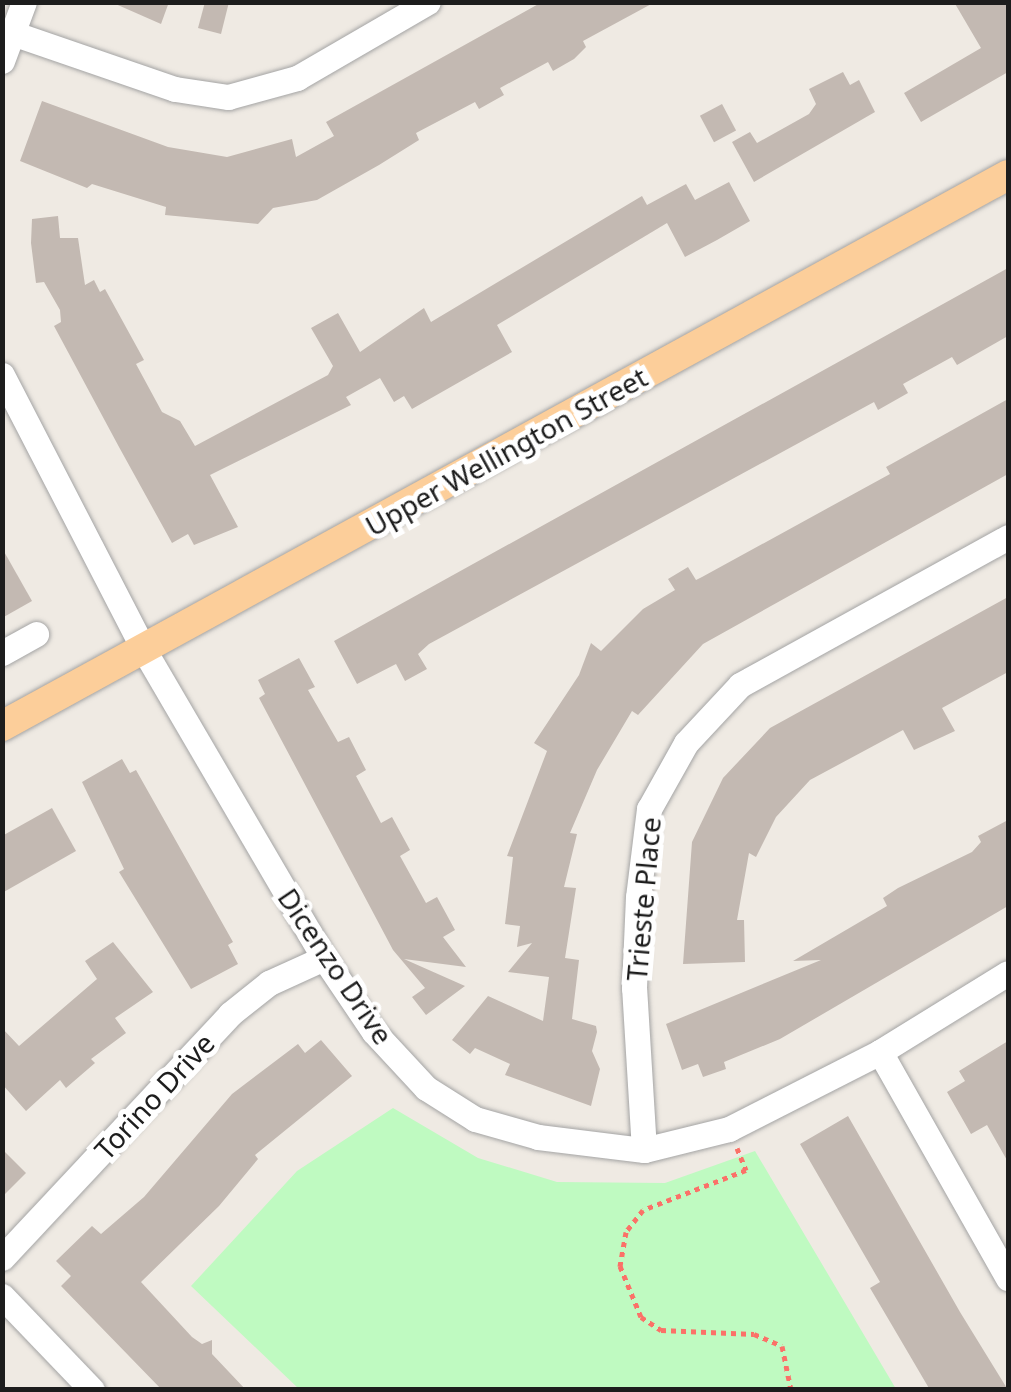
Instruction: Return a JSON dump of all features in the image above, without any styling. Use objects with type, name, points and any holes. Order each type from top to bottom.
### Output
[{"type":"main road","name":"Upper Wellington Street","points":[[2,726],[1008,175]]},
{"type":"street","points":[[2,62],[24,2]]},
{"type":"street","points":[[14,34],[175,89],[228,98],[297,78],[428,2]]},
{"type":"street","name":"Dicenzo Drive","points":[[2,376],[144,650],[324,958],[374,1032],[426,1088],[474,1119],[538,1137],[644,1150],[729,1129],[880,1052],[1008,973]]},
{"type":"street","name":"Trieste Place","points":[[644,1150],[634,988],[638,897],[649,809],[686,743],[740,685],[1008,537]]},
{"type":"street","points":[[2,653],[36,634]]},
{"type":"street","name":"Torino Drive","points":[[2,1258],[230,1014],[269,983],[324,958]]},
{"type":"street","points":[[880,1052],[1008,1278]]},
{"type":"street","points":[[2,1296],[92,1390]]},
{"type":"path","points":[[729,1129],[746,1170],[643,1210],[626,1232],[620,1266],[640,1316],[661,1330],[754,1334],[782,1346],[791,1390]]},
{"type":"green space","points":[[393,1108],[478,1158],[557,1182],[665,1183],[755,1151],[896,1389],[299,1389],[191,1286],[297,1171]]},
{"type":"building","points":[[111,2],[169,2],[161,24]]},
{"type":"building","points":[[205,2],[229,2],[221,34],[198,28]]},
{"type":"building","points":[[542,2],[655,2],[583,41],[586,47],[574,59],[553,71],[548,62],[500,88],[504,95],[479,109],[475,102],[416,133],[419,140],[317,200],[273,208],[258,224],[165,215],[166,207],[92,184],[87,188],[20,161],[42,101],[168,147],[227,157],[292,139],[296,157],[334,136],[326,122]]},
{"type":"building","points":[[954,2],[1008,2],[1008,72],[921,122],[904,93],[981,48]]},
{"type":"building","points":[[843,72],[850,85],[859,80],[875,112],[754,182],[732,142],[750,132],[757,143],[809,114],[816,104],[809,89]]},
{"type":"building","points":[[722,104],[736,130],[714,142],[700,116]]},
{"type":"building","points":[[729,182],[750,221],[717,240],[685,257],[667,223],[497,325],[512,352],[412,409],[404,396],[394,402],[380,378],[346,397],[351,405],[210,475],[238,527],[194,545],[188,534],[172,543],[119,447],[54,326],[61,322],[60,310],[44,282],[36,283],[31,243],[32,219],[58,216],[60,238],[78,238],[85,285],[94,280],[100,292],[105,289],[144,360],[136,364],[162,412],[180,421],[195,446],[328,375],[333,366],[311,328],[338,313],[360,352],[424,308],[431,322],[642,196],[647,205],[686,184],[695,200]]},
{"type":"building","points":[[1008,268],[1008,336],[957,365],[952,357],[903,384],[908,393],[878,410],[874,402],[429,644],[418,654],[427,669],[405,681],[396,664],[357,684],[334,641]]},
{"type":"building","points":[[1008,399],[1008,474],[703,644],[638,715],[632,711],[597,770],[570,833],[577,834],[564,887],[576,888],[565,958],[579,960],[572,1019],[596,1026],[597,1032],[592,1051],[600,1069],[591,1106],[505,1075],[510,1064],[475,1048],[470,1054],[452,1040],[488,996],[543,1021],[549,977],[508,972],[532,943],[517,947],[520,926],[505,924],[513,857],[507,856],[547,751],[534,743],[579,675],[591,643],[601,651],[643,609],[675,590],[668,579],[688,567],[696,580],[702,577],[890,474],[886,467]]},
{"type":"building","points":[[2,548],[32,601],[2,618]]},
{"type":"building","points":[[1008,597],[1008,672],[942,708],[955,731],[914,750],[903,730],[810,780],[776,817],[756,857],[749,853],[737,920],[744,920],[745,962],[683,964],[692,842],[723,778],[770,728]]},
{"type":"building","points":[[299,658],[315,687],[308,690],[338,742],[349,737],[366,770],[356,776],[381,823],[392,817],[410,850],[400,856],[426,903],[437,897],[455,930],[443,937],[466,967],[404,959],[465,986],[426,1015],[412,997],[425,988],[393,950],[259,698],[265,694],[258,680]]},
{"type":"building","points":[[122,759],[130,773],[136,770],[233,942],[228,945],[238,964],[191,989],[119,872],[124,869],[82,782]]},
{"type":"building","points":[[52,808],[76,851],[2,893],[2,836]]},
{"type":"building","points":[[1008,820],[1008,906],[780,1039],[724,1062],[726,1069],[703,1077],[698,1064],[682,1070],[666,1024],[821,960],[793,961],[887,906],[883,898],[898,888],[972,852],[981,842],[978,836]]},
{"type":"building","points":[[113,942],[153,992],[115,1018],[126,1033],[91,1059],[95,1063],[66,1088],[60,1080],[26,1111],[2,1084],[2,1028],[19,1046],[97,979],[85,961]]},
{"type":"building","points":[[321,1040],[352,1076],[255,1155],[258,1159],[219,1206],[141,1282],[192,1337],[202,1344],[212,1340],[212,1354],[246,1390],[162,1390],[61,1286],[71,1276],[56,1261],[92,1226],[101,1234],[144,1197],[232,1094],[298,1044],[305,1053]]},
{"type":"building","points":[[1008,1041],[1008,1162],[987,1125],[971,1134],[947,1092],[965,1081],[959,1071]]},
{"type":"building","points":[[848,1116],[1008,1390],[930,1390],[870,1288],[880,1282],[800,1144]]},
{"type":"building","points":[[2,1149],[26,1173],[2,1197]]}]
